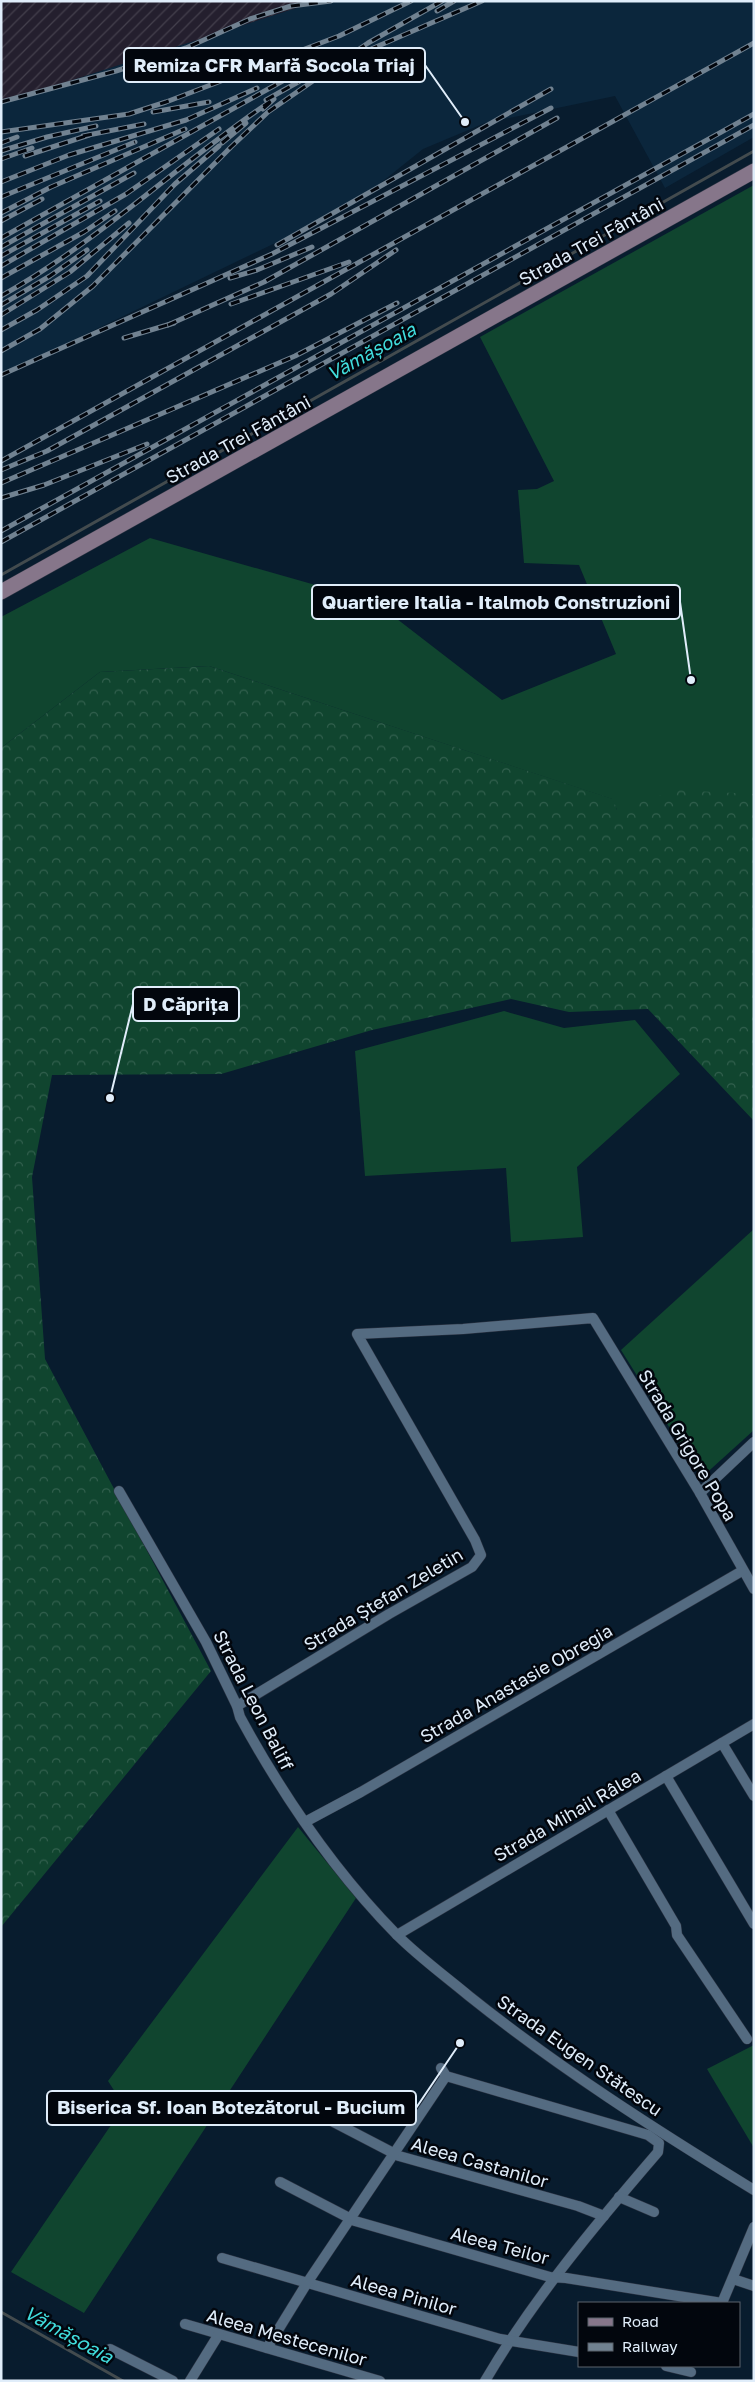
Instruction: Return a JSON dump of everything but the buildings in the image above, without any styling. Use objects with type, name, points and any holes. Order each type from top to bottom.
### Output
[{"type":"main road","name":"Strada Trei Fântâni","points":[[1,592],[754,171]]},
{"type":"street","name":"Strada Ștefan Zeletin","points":[[237,1706],[389,1614],[472,1567],[481,1555],[475,1540],[357,1334],[463,1329],[594,1318]]},
{"type":"street","name":"Strada Grigore Popa","points":[[594,1318],[700,1493],[754,1590]]},
{"type":"street","points":[[700,1493],[754,1442]]},
{"type":"street","name":"Strada Leon Baliff","points":[[119,1491],[206,1642],[237,1706],[240,1717],[255,1745],[305,1822],[344,1873],[397,1935]]},
{"type":"street","name":"Strada Anastasie Obregia","points":[[305,1822],[361,1792],[742,1571]]},
{"type":"street","name":"Strada Mihail Râlea","points":[[397,1935],[754,1724]]},
{"type":"street","points":[[722,1743],[754,1796]]},
{"type":"street","points":[[666,1776],[754,1924]]},
{"type":"street","points":[[608,1810],[676,1926],[677,1935],[747,2039]]},
{"type":"street","name":"Strada Eugen Stătescu","points":[[397,1935],[521,2037],[670,2138],[754,2190]]},
{"type":"street","points":[[266,2348],[307,2283],[395,2154],[444,2072],[648,2135],[658,2144],[658,2152],[619,2197],[558,2276],[509,2341],[485,2381]]},
{"type":"street","name":"Aleea Castanilor","points":[[324,2117],[395,2154],[578,2206],[604,2216]]},
{"type":"street","name":"Aleea Teilor","points":[[280,2182],[350,2220],[550,2277],[558,2276],[716,2302]]},
{"type":"street","points":[[619,2197],[654,2212]]},
{"type":"street","points":[[722,2302],[754,2227]]},
{"type":"street","name":"Aleea Pinilor","points":[[222,2258],[509,2341],[578,2352]]},
{"type":"street","points":[[733,2279],[754,2286]]},
{"type":"street","name":"Aleea Mestecenilor","points":[[185,2324],[380,2381]]},
{"type":"street","points":[[190,2381],[219,2334]]},
{"type":"street","points":[[110,2349],[173,2381]]},
{"type":"street","points":[[670,2367],[691,2373]]},
{"type":"shaded area","points":[[1,1],[318,1],[1,103]]},
{"type":"shaded area","points":[[318,1],[754,1],[754,137],[665,188],[615,96],[485,123],[423,149],[352,206],[1,375],[1,103]]},
{"type":"green space","points":[[754,185],[754,881],[617,810],[612,799],[209,666],[100,672],[1,748],[1,617],[150,538],[375,602],[502,700],[616,654],[579,565],[524,563],[518,490],[537,489],[554,481],[480,337]]},
{"type":"green space","points":[[209,666],[613,799],[617,810],[676,790],[754,794],[754,1121],[648,1009],[569,1012],[511,999],[372,1030],[221,1074],[52,1075],[32,1177],[45,1359],[211,1671],[1,1927],[1,748],[100,672]]},
{"type":"green space","points":[[504,1011],[564,1028],[635,1020],[680,1074],[577,1167],[583,1237],[511,1242],[506,1168],[365,1176],[355,1051]]},
{"type":"green space","points":[[754,1229],[754,1430],[701,1478],[621,1350]]},
{"type":"green space","points":[[298,1827],[356,1898],[84,2313],[11,2272],[124,2106],[108,2081]]},
{"type":"green space","points":[[754,2045],[754,2148],[707,2069]]},
{"type":"waterway","name":"Vămășoaia","points":[[1,575],[754,151]]},
{"type":"waterway","name":"Vămășoaia","points":[[1,2312],[123,2381]]},
{"type":"railway","points":[[1,102],[116,71],[186,48],[250,19],[291,6],[331,1]]},
{"type":"railway","points":[[1,132],[129,114],[166,102],[339,36],[411,1]]},
{"type":"railway","points":[[1,351],[40,329],[93,286],[268,112],[368,43],[442,1]]},
{"type":"railway","points":[[437,11],[454,1]]},
{"type":"railway","points":[[369,50],[482,1]]},
{"type":"railway","points":[[1,461],[754,43]]},
{"type":"railway","points":[[1,238],[306,68]]},
{"type":"railway","points":[[266,100],[307,77]]},
{"type":"railway","points":[[1,182],[69,155],[186,120],[257,88]]},
{"type":"railway","points":[[277,245],[551,89]]},
{"type":"railway","points":[[1,296],[72,251],[206,148],[274,99],[263,109]]},
{"type":"railway","points":[[153,112],[209,102]]},
{"type":"railway","points":[[1,375],[272,254],[551,108]]},
{"type":"railway","points":[[1,531],[754,114]]},
{"type":"railway","points":[[168,325],[264,282],[557,118]]},
{"type":"railway","points":[[222,143],[246,123]]},
{"type":"railway","points":[[83,136],[144,124]]},
{"type":"railway","points":[[1,542],[754,125]]},
{"type":"railway","points":[[1,151],[47,137],[96,126]]},
{"type":"railway","points":[[1,213],[51,187],[185,129]]},
{"type":"railway","points":[[1,266],[126,194],[219,129]]},
{"type":"railway","points":[[25,156],[89,135]]},
{"type":"railway","points":[[1,143],[17,137]]},
{"type":"railway","points":[[1,197],[135,142]]},
{"type":"railway","points":[[1,330],[37,310],[87,276],[175,184],[219,146]]},
{"type":"railway","points":[[1,159],[32,148]]},
{"type":"railway","points":[[1,247],[134,173]]},
{"type":"railway","points":[[1,221],[42,199]]},
{"type":"railway","points":[[1,256],[100,201]]},
{"type":"railway","points":[[1,278],[84,232],[115,211]]},
{"type":"railway","points":[[1,315],[70,272],[129,223]]},
{"type":"railway","points":[[230,278],[257,270],[312,247]]},
{"type":"railway","points":[[1,305],[50,276],[87,250]]},
{"type":"railway","points":[[1,470],[47,451],[331,294],[396,250]]},
{"type":"railway","points":[[231,304],[349,262]]},
{"type":"railway","points":[[1,483],[295,356],[397,303]]},
{"type":"railway","points":[[124,338],[174,323]]},
{"type":"railway","points":[[1,498],[44,485],[147,444]]},
{"type":"place","name":"Remiza CFR Marfă Socola Triaj","points":[[465,122]]},
{"type":"place","name":"Quartiere Italia - Italmob Construzioni","points":[[691,680]]},
{"type":"place","name":"D Căprița","points":[[110,1098]]},
{"type":"place","name":"Biserica Sf. Ioan Botezătorul - Bucium","points":[[460,2043]]}]
